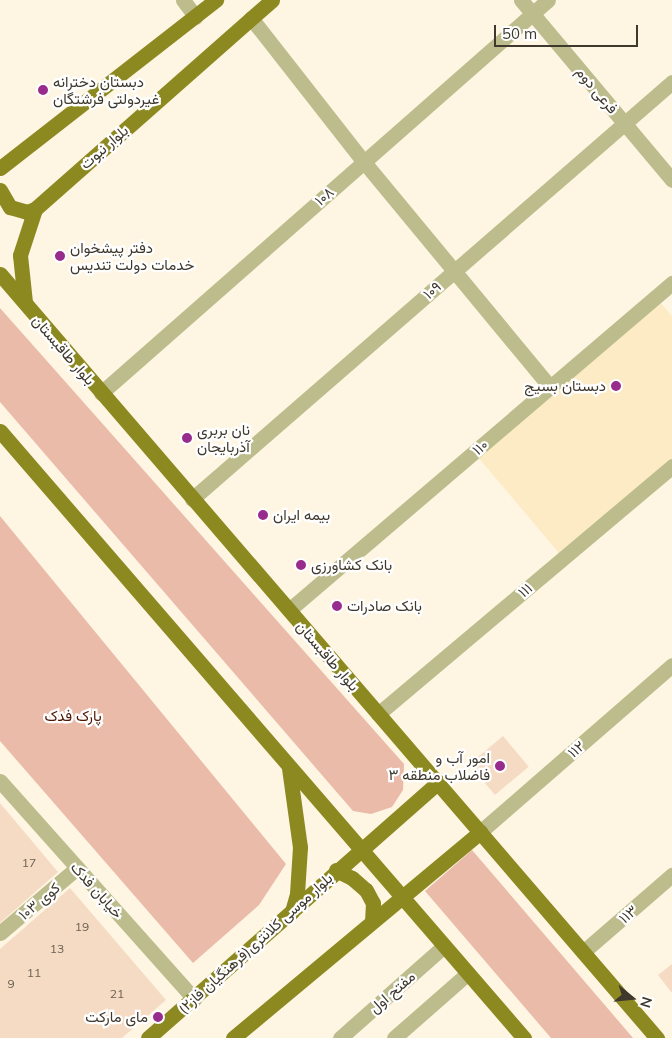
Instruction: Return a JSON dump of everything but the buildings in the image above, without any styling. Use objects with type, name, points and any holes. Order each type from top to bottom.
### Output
[{"type":"main road","points":[[35,209],[27,212],[10,207],[0,189],[2,167],[216,0]]},
{"type":"main road","name":"بلوار نبوت","points":[[35,209],[272,0]]},
{"type":"main road","points":[[26,306],[20,278],[20,255],[35,209]]},
{"type":"main road","name":"بلوار طاقبستان","points":[[0,274],[657,1038]]},
{"type":"main road","points":[[0,430],[289,768],[404,896],[444,946],[524,1038]]},
{"type":"main road","points":[[289,768],[300,847],[297,894],[291,914]]},
{"type":"main road","name":"بلوار موسی کلانتری(فرهنگیان فاز۲)","points":[[148,1038],[291,914],[336,870],[438,782]]},
{"type":"main road","points":[[233,1038],[480,832]]},
{"type":"main road","points":[[336,870],[352,878],[366,890],[373,903],[372,921]]},
{"type":"street","points":[[183,0],[196,16]]},
{"type":"street","name":"فرعی دوم","points":[[521,0],[672,180]]},
{"type":"street","name":"۱۰۸","points":[[101,393],[548,0]]},
{"type":"street","points":[[251,18],[364,162],[456,270],[550,387]]},
{"type":"street","name":"۱۰۹","points":[[192,499],[672,82]]},
{"type":"street","name":"۱۱۰","points":[[288,610],[672,283]]},
{"type":"street","name":"۱۱۱","points":[[378,714],[672,466]]},
{"type":"street","name":"۱۱۲","points":[[480,832],[672,665]]},
{"type":"street","name":"خیابان فدک","points":[[0,781],[194,999]]},
{"type":"street","name":"کوی ۱۰۳","points":[[0,933],[77,868]]},
{"type":"street","name":"۱۱۳","points":[[583,952],[672,875]]},
{"type":"street","name":"مفتح اول","points":[[340,1038],[444,946]]},
{"type":"street","points":[[394,1038],[468,973]]},
{"type":"shaded area","name":"دبستان بسیج","points":[[659,301],[672,316],[672,458],[559,553],[477,456]]},
{"type":"green space","points":[[0,308],[404,764],[403,790],[392,807],[371,814],[353,811],[0,402]]},
{"type":"green space","name":"پارک فدک","points":[[0,516],[286,864],[259,905],[193,963],[0,741]]},
{"type":"green space","points":[[472,850],[633,1038],[551,1038],[425,891]]},
{"type":"place","name":"دبستان دخترانه غیردولتی فرشتگان","points":[[43,90]]},
{"type":"place","name":"دفتر پیشخوان خدمات دولت تندیس","points":[[60,256]]},
{"type":"place","name":"دبستان بسیج","points":[[616,386]]},
{"type":"place","name":"نان بربری آذربایجان","points":[[187,438]]},
{"type":"place","name":"بیمه ایران","points":[[263,515]]},
{"type":"place","name":"بانک کشاورزی","points":[[301,565]]},
{"type":"place","name":"بانک صادرات","points":[[337,606]]},
{"type":"place","name":"امور آب و فاضلاب منطقه ۳","points":[[500,766]]},
{"type":"place","name":"مای مارکت","points":[[158,1017]]}]
